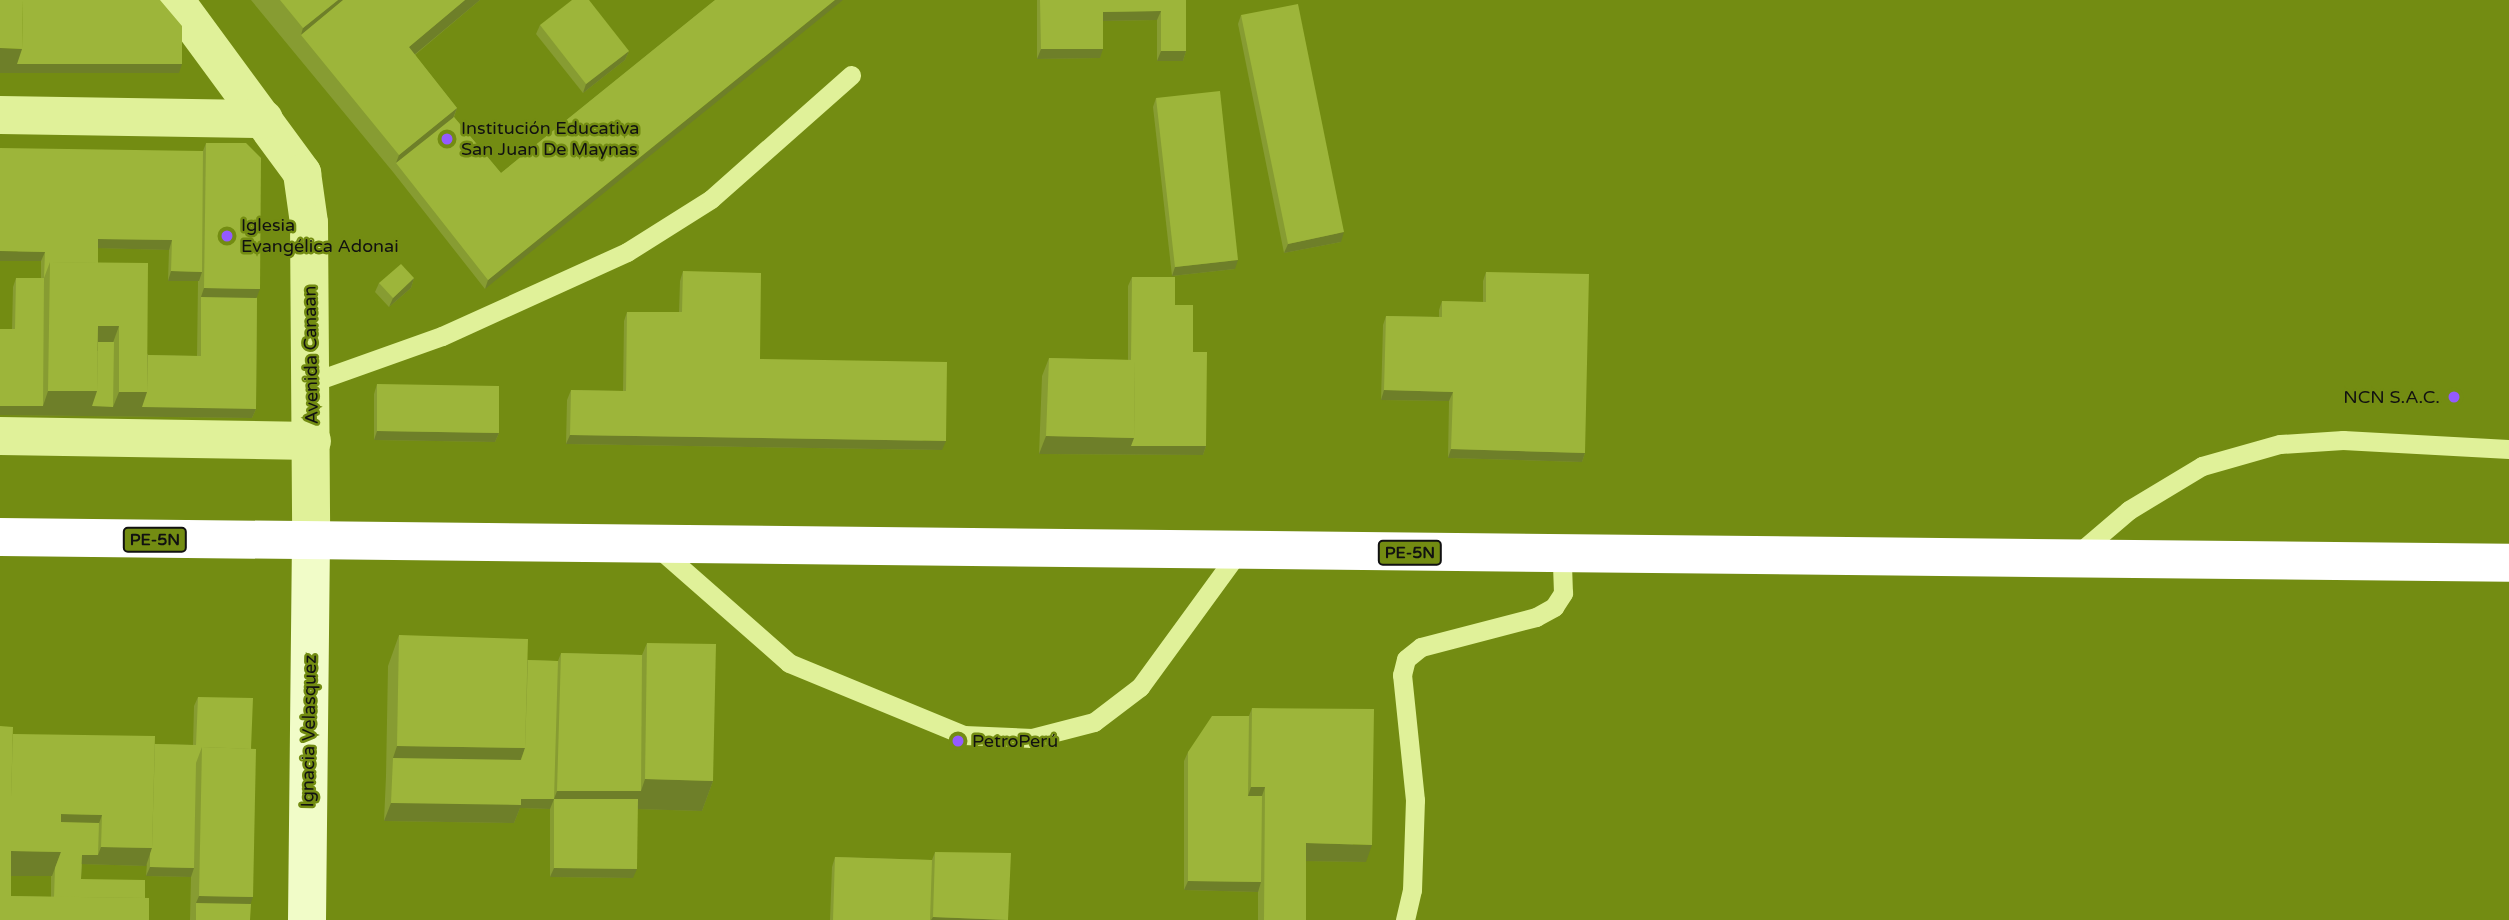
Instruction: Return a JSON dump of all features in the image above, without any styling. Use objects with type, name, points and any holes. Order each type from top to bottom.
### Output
[{"type":"highway","name":"PE-5N","points":[[0,537],[655,546],[2509,563]]},
{"type":"main road","name":"Ignacia Velasquez","points":[[307,920],[310,542]]},
{"type":"street","name":"Avenida Canaan","points":[[175,0],[302,173],[309,223],[312,441],[310,542]]},
{"type":"street","points":[[0,116],[264,119]]},
{"type":"street","points":[[0,436],[312,441]]},
{"type":"lane","points":[[310,383],[442,336],[627,252],[711,199],[851,75]]},
{"type":"lane","points":[[2071,559],[2130,510],[2202,466],[2280,444],[2343,440],[2509,449]]},
{"type":"lane","points":[[655,546],[789,663],[964,735],[1032,738],[1094,722],[1140,687],[1239,551]]},
{"type":"lane","points":[[1405,920],[1412,890],[1415,800],[1402,675],[1406,659],[1421,647],[1536,617],[1554,607],[1563,593],[1562,555]]},
{"type":"building","points":[[0,0],[23,0],[22,49],[0,48]]},
{"type":"building","points":[[23,0],[160,0],[182,26],[182,64],[17,64],[22,49]]},
{"type":"building","points":[[280,0],[338,0],[303,28]]},
{"type":"building","points":[[343,0],[465,0],[409,47],[457,108],[399,155],[301,35]]},
{"type":"building","points":[[572,0],[589,0],[629,51],[586,84],[540,25]]},
{"type":"building","points":[[715,0],[835,0],[488,280],[396,163],[454,117],[501,173]]},
{"type":"building","points":[[1040,0],[1186,0],[1186,51],[1161,51],[1161,11],[1103,12],[1103,49],[1041,49]]},
{"type":"building","points":[[1298,4],[1344,232],[1288,244],[1241,15]]},
{"type":"building","points":[[1220,91],[1238,260],[1175,267],[1156,98]]},
{"type":"building","name":"Iglesia Evangélica Adonai","points":[[206,143],[246,143],[261,158],[260,289],[204,288]]},
{"type":"building","points":[[0,148],[203,151],[202,272],[171,271],[172,240],[98,239],[98,263],[50,262],[44,278],[45,252],[0,251]]},
{"type":"building","points":[[50,262],[148,263],[147,392],[119,392],[119,326],[98,326],[97,391],[48,391]]},
{"type":"building","points":[[401,264],[414,278],[393,298],[379,283]]},
{"type":"building","points":[[683,271],[761,273],[760,359],[947,362],[946,441],[570,435],[571,390],[626,391],[627,312],[682,312]]},
{"type":"building","points":[[1486,272],[1589,274],[1585,453],[1451,449],[1453,392],[1384,390],[1386,316],[1442,317],[1442,301],[1486,302]]},
{"type":"building","points":[[1132,277],[1175,277],[1175,305],[1193,305],[1193,352],[1207,352],[1206,446],[1131,446],[1134,438],[1135,360],[1131,360]]},
{"type":"building","points":[[16,278],[44,278],[43,406],[0,406],[0,329],[15,329]]},
{"type":"building","points":[[201,297],[257,298],[256,409],[142,407],[147,392],[148,355],[201,356]]},
{"type":"building","points":[[98,342],[114,342],[113,407],[92,406],[97,391]]},
{"type":"building","points":[[1049,358],[1135,360],[1134,438],[1046,436]]},
{"type":"building","points":[[377,384],[499,386],[499,433],[377,431]]},
{"type":"building","points":[[399,635],[528,639],[525,748],[397,746]]},
{"type":"building","points":[[647,643],[716,644],[713,781],[645,779]]},
{"type":"building","points":[[561,653],[642,655],[641,791],[557,791]]},
{"type":"building","points":[[528,660],[558,661],[554,799],[521,799]]},
{"type":"building","points":[[198,697],[253,698],[251,749],[202,747],[196,763],[194,868],[150,867],[155,744],[196,745]]},
{"type":"building","points":[[1252,708],[1374,709],[1372,845],[1306,843],[1306,920],[1264,920],[1265,787],[1251,787]]},
{"type":"building","points":[[1212,716],[1249,716],[1248,796],[1262,796],[1261,882],[1188,881],[1188,752]]},
{"type":"building","points":[[0,726],[13,727],[11,797],[61,797],[61,852],[11,851],[11,920],[0,920]]},
{"type":"building","points":[[13,734],[155,736],[152,848],[101,847],[102,815],[61,814],[61,797],[11,797]]},
{"type":"building","points":[[202,747],[256,749],[253,897],[199,896]]},
{"type":"building","points":[[393,758],[521,760],[521,805],[391,803]]},
{"type":"building","points":[[554,799],[638,799],[637,869],[554,868]]},
{"type":"building","points":[[61,822],[99,823],[98,855],[82,855],[81,879],[145,880],[145,898],[54,897],[55,868],[61,852]]},
{"type":"building","points":[[935,852],[1011,853],[1008,920],[933,917]]},
{"type":"building","points":[[835,857],[932,860],[930,920],[833,920]]},
{"type":"building","points":[[11,896],[149,898],[149,920],[11,920]]},
{"type":"building","points":[[196,903],[251,904],[250,920],[196,920]]},
{"type":"place","name":"Institución Educativa San Juan De Maynas","points":[[447,139]]},
{"type":"place","name":"Iglesia Evangélica Adonai","points":[[227,236]]},
{"type":"place","name":"NCN S.A.C.","points":[[2454,397]]},
{"type":"place","name":"PetroPerú","points":[[958,741]]}]
